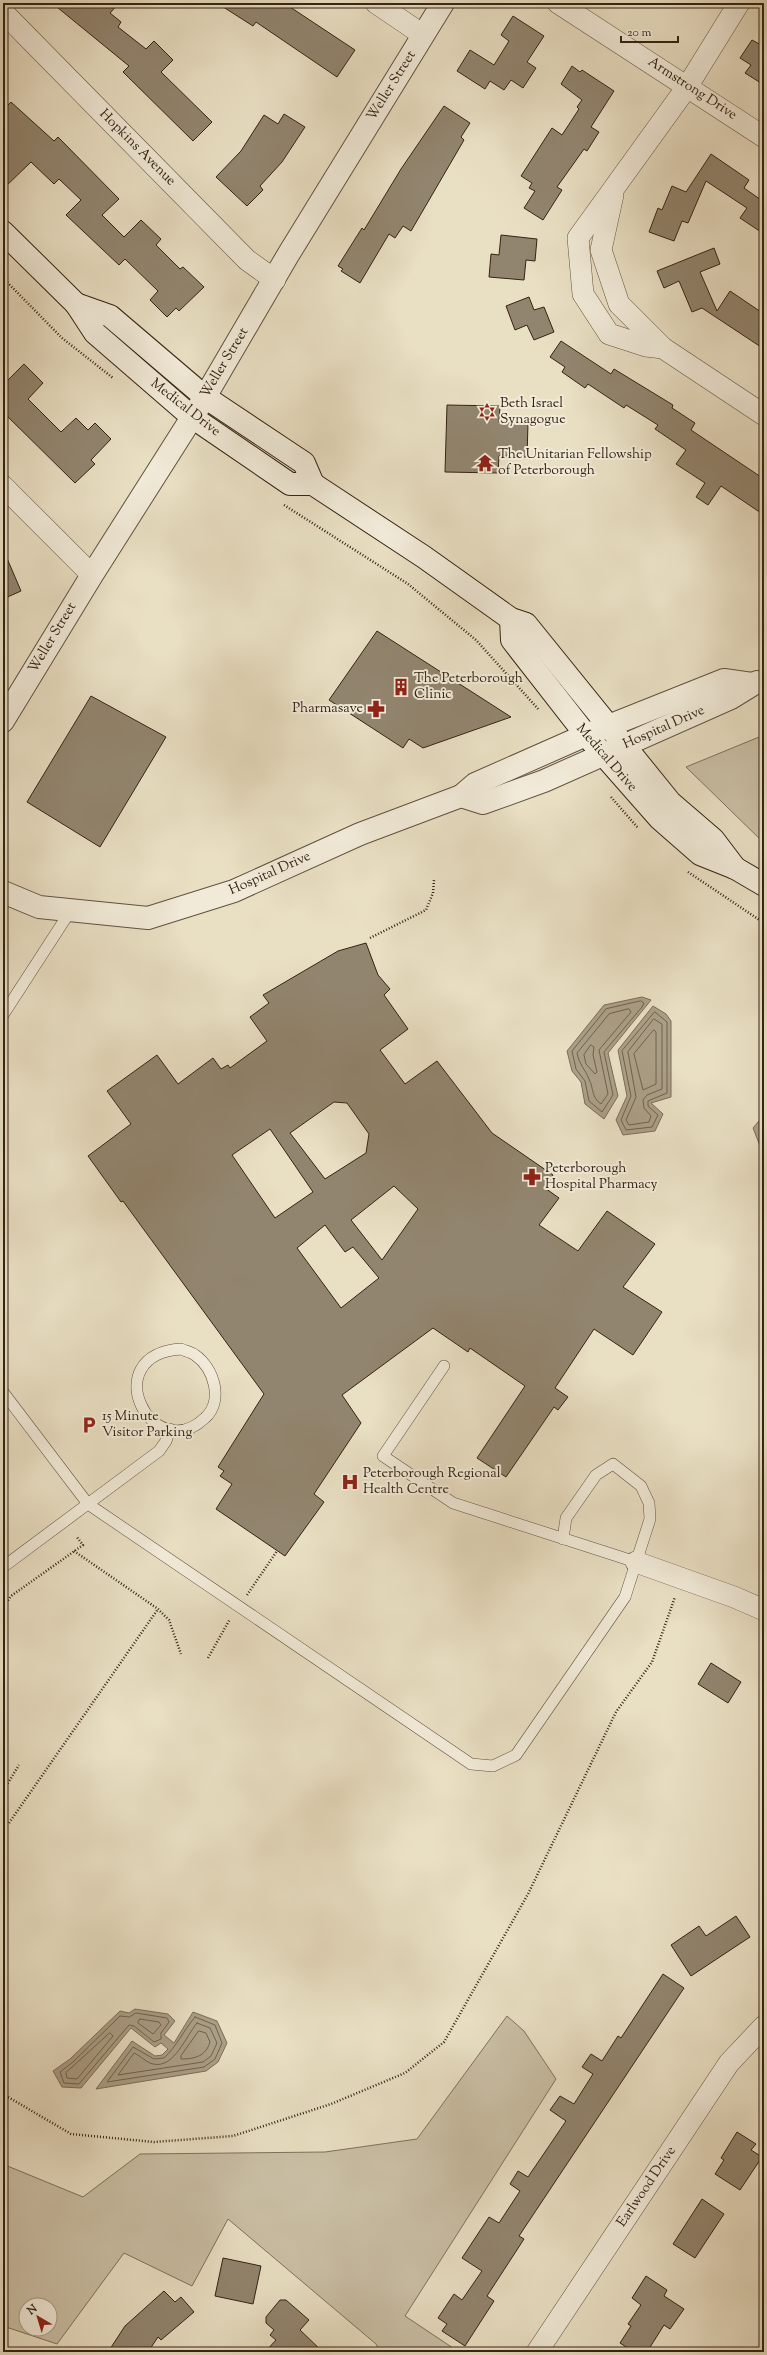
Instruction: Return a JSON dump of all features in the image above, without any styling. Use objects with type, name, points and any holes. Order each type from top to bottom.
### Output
[{"type":"street","points":[[376,3],[423,35]]},
{"type":"street","name":"Weller Street","points":[[3,721],[92,575],[205,397],[443,3]]},
{"type":"street","name":"Armstrong Drive","points":[[558,3],[764,137]]},
{"type":"street","points":[[663,348],[646,346],[609,334],[583,294],[578,238],[687,86],[739,3]]},
{"type":"street","name":"Hopkins Avenue","points":[[3,12],[247,260],[275,280]]},
{"type":"street","points":[[614,189],[601,250],[620,304],[663,348],[764,415]]},
{"type":"street","name":"Medical Drive","points":[[3,232],[76,304],[95,333],[192,417],[290,484],[313,484],[424,557],[511,619],[526,624],[670,802],[713,839],[735,868]]},
{"type":"street","name":"Medical Drive","points":[[76,304],[110,316],[205,397],[304,463],[313,484]]},
{"type":"street","points":[[3,486],[92,575]]},
{"type":"street","name":"Medical Drive","points":[[511,619],[512,640],[586,735],[660,819],[700,854],[735,868],[764,885]]},
{"type":"street","name":"Hospital Drive","points":[[3,892],[39,907],[148,918],[234,891],[360,834],[461,796],[475,784],[586,735],[724,680],[758,682]]},
{"type":"street","name":"Hospital Drive","points":[[461,796],[483,803],[544,781],[626,746],[731,698],[758,682]]},
{"type":"street","points":[[636,1562],[764,1610]]},
{"type":"street","name":"Earlwood Drive","points":[[537,2352],[729,2063],[764,2026]]},
{"type":"lane","points":[[3,1015],[71,910]]},
{"type":"lane","points":[[181,1349],[194,1354],[205,1365],[214,1381],[215,1395],[213,1407],[205,1418],[195,1425],[182,1429],[170,1429],[157,1424],[146,1416],[139,1404],[136,1391],[138,1377],[145,1365],[155,1356],[167,1350],[181,1349]]},
{"type":"lane","points":[[444,1366],[383,1456],[453,1503],[636,1562]]},
{"type":"lane","points":[[3,1392],[88,1504],[471,1764],[493,1766],[516,1755],[625,1597],[650,1519],[648,1503],[641,1486],[613,1464],[596,1475],[566,1518],[563,1538]]},
{"type":"lane","points":[[3,1568],[159,1451],[166,1441],[170,1429]]},
{"type":"path","points":[[3,278],[62,338],[116,380]]},
{"type":"path","points":[[280,502],[408,584],[476,640],[541,713]]},
{"type":"path","points":[[608,794],[631,822],[643,832]]},
{"type":"path","points":[[684,869],[696,879],[764,923]]},
{"type":"path","points":[[370,938],[426,910],[433,893],[434,880]]},
{"type":"path","points":[[3,1608],[11,1596],[83,1545],[76,1536]]},
{"type":"path","points":[[74,1551],[158,1609],[169,1620],[182,1654]]},
{"type":"path","points":[[3,2094],[71,2134],[154,2142],[233,2136],[331,2104],[405,2072],[444,2042],[528,1894],[616,1712],[652,1662],[682,1578]]},
{"type":"path","points":[[9,1823],[158,1609]]},
{"type":"path","points":[[3,1790],[19,1765]]},
{"type":"shaded area","points":[[764,735],[764,843],[686,767]]},
{"type":"shaded area","points":[[507,2016],[524,2031],[556,2079],[405,2316],[459,2352],[380,2352],[376,2344],[228,2219],[192,2286],[124,2253],[57,2344],[36,2337],[58,2337],[58,2297],[18,2297],[18,2331],[3,2326],[3,2166],[5,2165],[83,2197],[140,2154],[325,2152],[417,2139]]},
{"type":"water","points":[[642,997],[651,1000],[608,1053],[618,1096],[604,1119],[585,1104],[581,1082],[572,1071],[567,1051],[604,1005]]},
{"type":"water","points":[[653,1006],[666,1014],[671,1021],[671,1097],[651,1103],[663,1114],[655,1131],[623,1135],[616,1120],[627,1096],[618,1050]]},
{"type":"water","points":[[764,1115],[764,1156],[753,1128]]},
{"type":"water","points":[[135,2009],[168,2014],[175,2021],[164,2035],[174,2043],[193,2012],[217,2021],[227,2043],[218,2062],[206,2071],[96,2089],[132,2041],[155,2056],[162,2055],[168,2049],[161,2043],[155,2047],[131,2028],[81,2088],[62,2087],[53,2071],[70,2059],[120,2011],[129,2013]]},
{"type":"building","points":[[52,3],[119,3],[110,13],[121,22],[118,27],[146,49],[154,41],[173,60],[161,72],[212,122],[193,141],[123,72],[129,66]]},
{"type":"building","points":[[217,3],[284,3],[355,50],[337,77],[256,22],[253,26]]},
{"type":"building","points":[[513,16],[544,36],[527,62],[536,68],[523,88],[511,80],[504,90],[490,81],[485,89],[457,71],[470,50],[494,65],[509,41],[501,35]]},
{"type":"building","points":[[752,40],[763,46],[764,44],[764,85],[745,73],[751,65],[740,58]]},
{"type":"building","points":[[572,66],[580,72],[582,70],[614,91],[591,127],[599,132],[587,151],[584,149],[557,187],[562,190],[543,220],[524,208],[535,191],[529,188],[532,183],[521,176],[552,128],[562,135],[579,109],[577,107],[582,100],[561,84]]},
{"type":"building","points":[[11,102],[54,141],[58,137],[119,199],[102,215],[124,237],[141,220],[161,239],[156,245],[180,269],[183,267],[204,287],[179,311],[176,308],[167,317],[150,300],[158,291],[125,259],[119,265],[66,215],[81,200],[59,179],[54,184],[31,162],[3,189],[3,110]]},
{"type":"building","points":[[444,106],[470,123],[461,137],[464,140],[411,231],[403,226],[395,238],[389,234],[360,283],[341,271],[343,269],[338,266],[362,228],[364,230],[401,169]]},
{"type":"building","points":[[284,114],[305,127],[282,162],[260,186],[263,190],[247,206],[216,177],[241,151],[264,115],[278,124]]},
{"type":"building","points":[[711,154],[749,180],[744,188],[764,202],[764,234],[740,218],[747,208],[706,181],[688,223],[682,221],[674,241],[649,232],[658,208],[662,210],[672,186],[686,192]]},
{"type":"building","points":[[501,235],[537,239],[535,261],[526,260],[524,280],[489,277],[491,254],[499,255]]},
{"type":"building","points":[[714,248],[720,264],[700,272],[717,311],[730,291],[764,314],[764,349],[702,308],[692,312],[679,281],[664,288],[657,271]]},
{"type":"building","points":[[529,297],[534,310],[544,307],[554,332],[534,340],[527,325],[515,330],[506,306]]},
{"type":"building","points":[[561,341],[611,374],[614,369],[673,405],[672,408],[695,423],[691,430],[764,479],[764,515],[721,486],[708,505],[696,497],[705,483],[676,464],[686,450],[655,429],[658,425],[626,405],[624,408],[588,384],[585,388],[562,372],[565,367],[550,357]]},
{"type":"building","points":[[24,364],[43,383],[28,399],[61,432],[76,418],[88,430],[95,423],[111,439],[91,460],[95,464],[75,483],[3,412],[3,385]]},
{"type":"building","points":[[447,405],[500,406],[499,422],[528,423],[527,457],[499,456],[498,473],[445,472]]},
{"type":"building","points":[[3,549],[21,591],[3,599]]},
{"type":"building","name":"The Peterborough Clinic","points":[[377,631],[511,717],[423,748],[409,739],[403,748],[329,700]]},
{"type":"building","points":[[91,696],[166,737],[100,847],[27,802]]},
{"type":"building","points":[[366,943],[378,975],[390,989],[384,995],[408,1029],[380,1050],[405,1084],[437,1061],[492,1133],[553,1175],[545,1188],[559,1198],[539,1225],[578,1251],[607,1211],[655,1244],[623,1287],[662,1312],[633,1355],[594,1329],[555,1388],[568,1397],[558,1410],[554,1407],[506,1477],[477,1458],[525,1386],[470,1348],[468,1352],[433,1328],[342,1395],[361,1423],[314,1494],[324,1502],[285,1556],[216,1509],[232,1484],[220,1476],[224,1471],[218,1467],[264,1394],[123,1201],[121,1202],[88,1156],[131,1124],[107,1091],[157,1055],[178,1084],[213,1058],[221,1069],[228,1065],[230,1068],[267,1041],[250,1017],[269,1003],[263,995],[338,951]],"holes":[[[334,1102],[347,1103],[369,1134],[366,1153],[325,1179],[290,1133]],[[270,1129],[313,1192],[275,1218],[232,1155]],[[394,1186],[418,1209],[382,1260],[351,1220]],[[325,1225],[345,1252],[353,1247],[379,1278],[341,1308],[297,1248]]]},
{"type":"building","points":[[711,1663],[741,1682],[728,1703],[698,1684]]},
{"type":"building","points":[[736,1916],[750,1937],[691,1976],[671,1945],[699,1926],[706,1936]]},
{"type":"building","points":[[663,1974],[684,1988],[519,2236],[524,2239],[487,2296],[494,2301],[465,2346],[442,2331],[447,2324],[438,2318],[454,2294],[462,2300],[482,2271],[462,2258],[489,2217],[499,2223],[520,2191],[510,2184],[518,2171],[528,2177],[566,2121],[550,2110],[560,2096],[574,2104],[593,2074],[582,2067],[591,2054],[602,2061],[618,2036],[621,2038]]},
{"type":"building","points":[[737,2132],[756,2144],[751,2150],[762,2157],[740,2190],[715,2174],[724,2160],[721,2158]]},
{"type":"building","points":[[702,2199],[724,2214],[695,2258],[673,2244]]},
{"type":"building","points":[[223,2258],[261,2266],[253,2304],[215,2296]]},
{"type":"building","points":[[646,2276],[667,2290],[664,2296],[684,2309],[670,2329],[664,2325],[647,2352],[634,2352],[620,2343],[631,2326],[628,2324],[641,2305],[632,2298]]},
{"type":"building","points":[[164,2291],[175,2302],[181,2297],[194,2312],[161,2340],[158,2337],[148,2352],[108,2352],[125,2326]]},
{"type":"building","points":[[280,2300],[286,2300],[309,2320],[300,2330],[323,2352],[265,2352],[276,2340],[270,2335],[274,2330],[266,2323],[266,2317]]},
{"type":"place","name":"Beth Israel Synagogue","points":[[487,412]]},
{"type":"place","name":"The Unitarian Fellowship of Peterborough","points":[[485,463]]},
{"type":"place","name":"The Peterborough Clinic","points":[[401,687]]},
{"type":"place","name":"Pharmasave","points":[[376,709]]},
{"type":"place","name":"Peterborough Hospital Pharmacy","points":[[532,1177]]},
{"type":"place","name":"15 Minute Visitor Parking","points":[[89,1425]]},
{"type":"place","name":"Peterborough Regional Health Centre","points":[[350,1482]]}]
